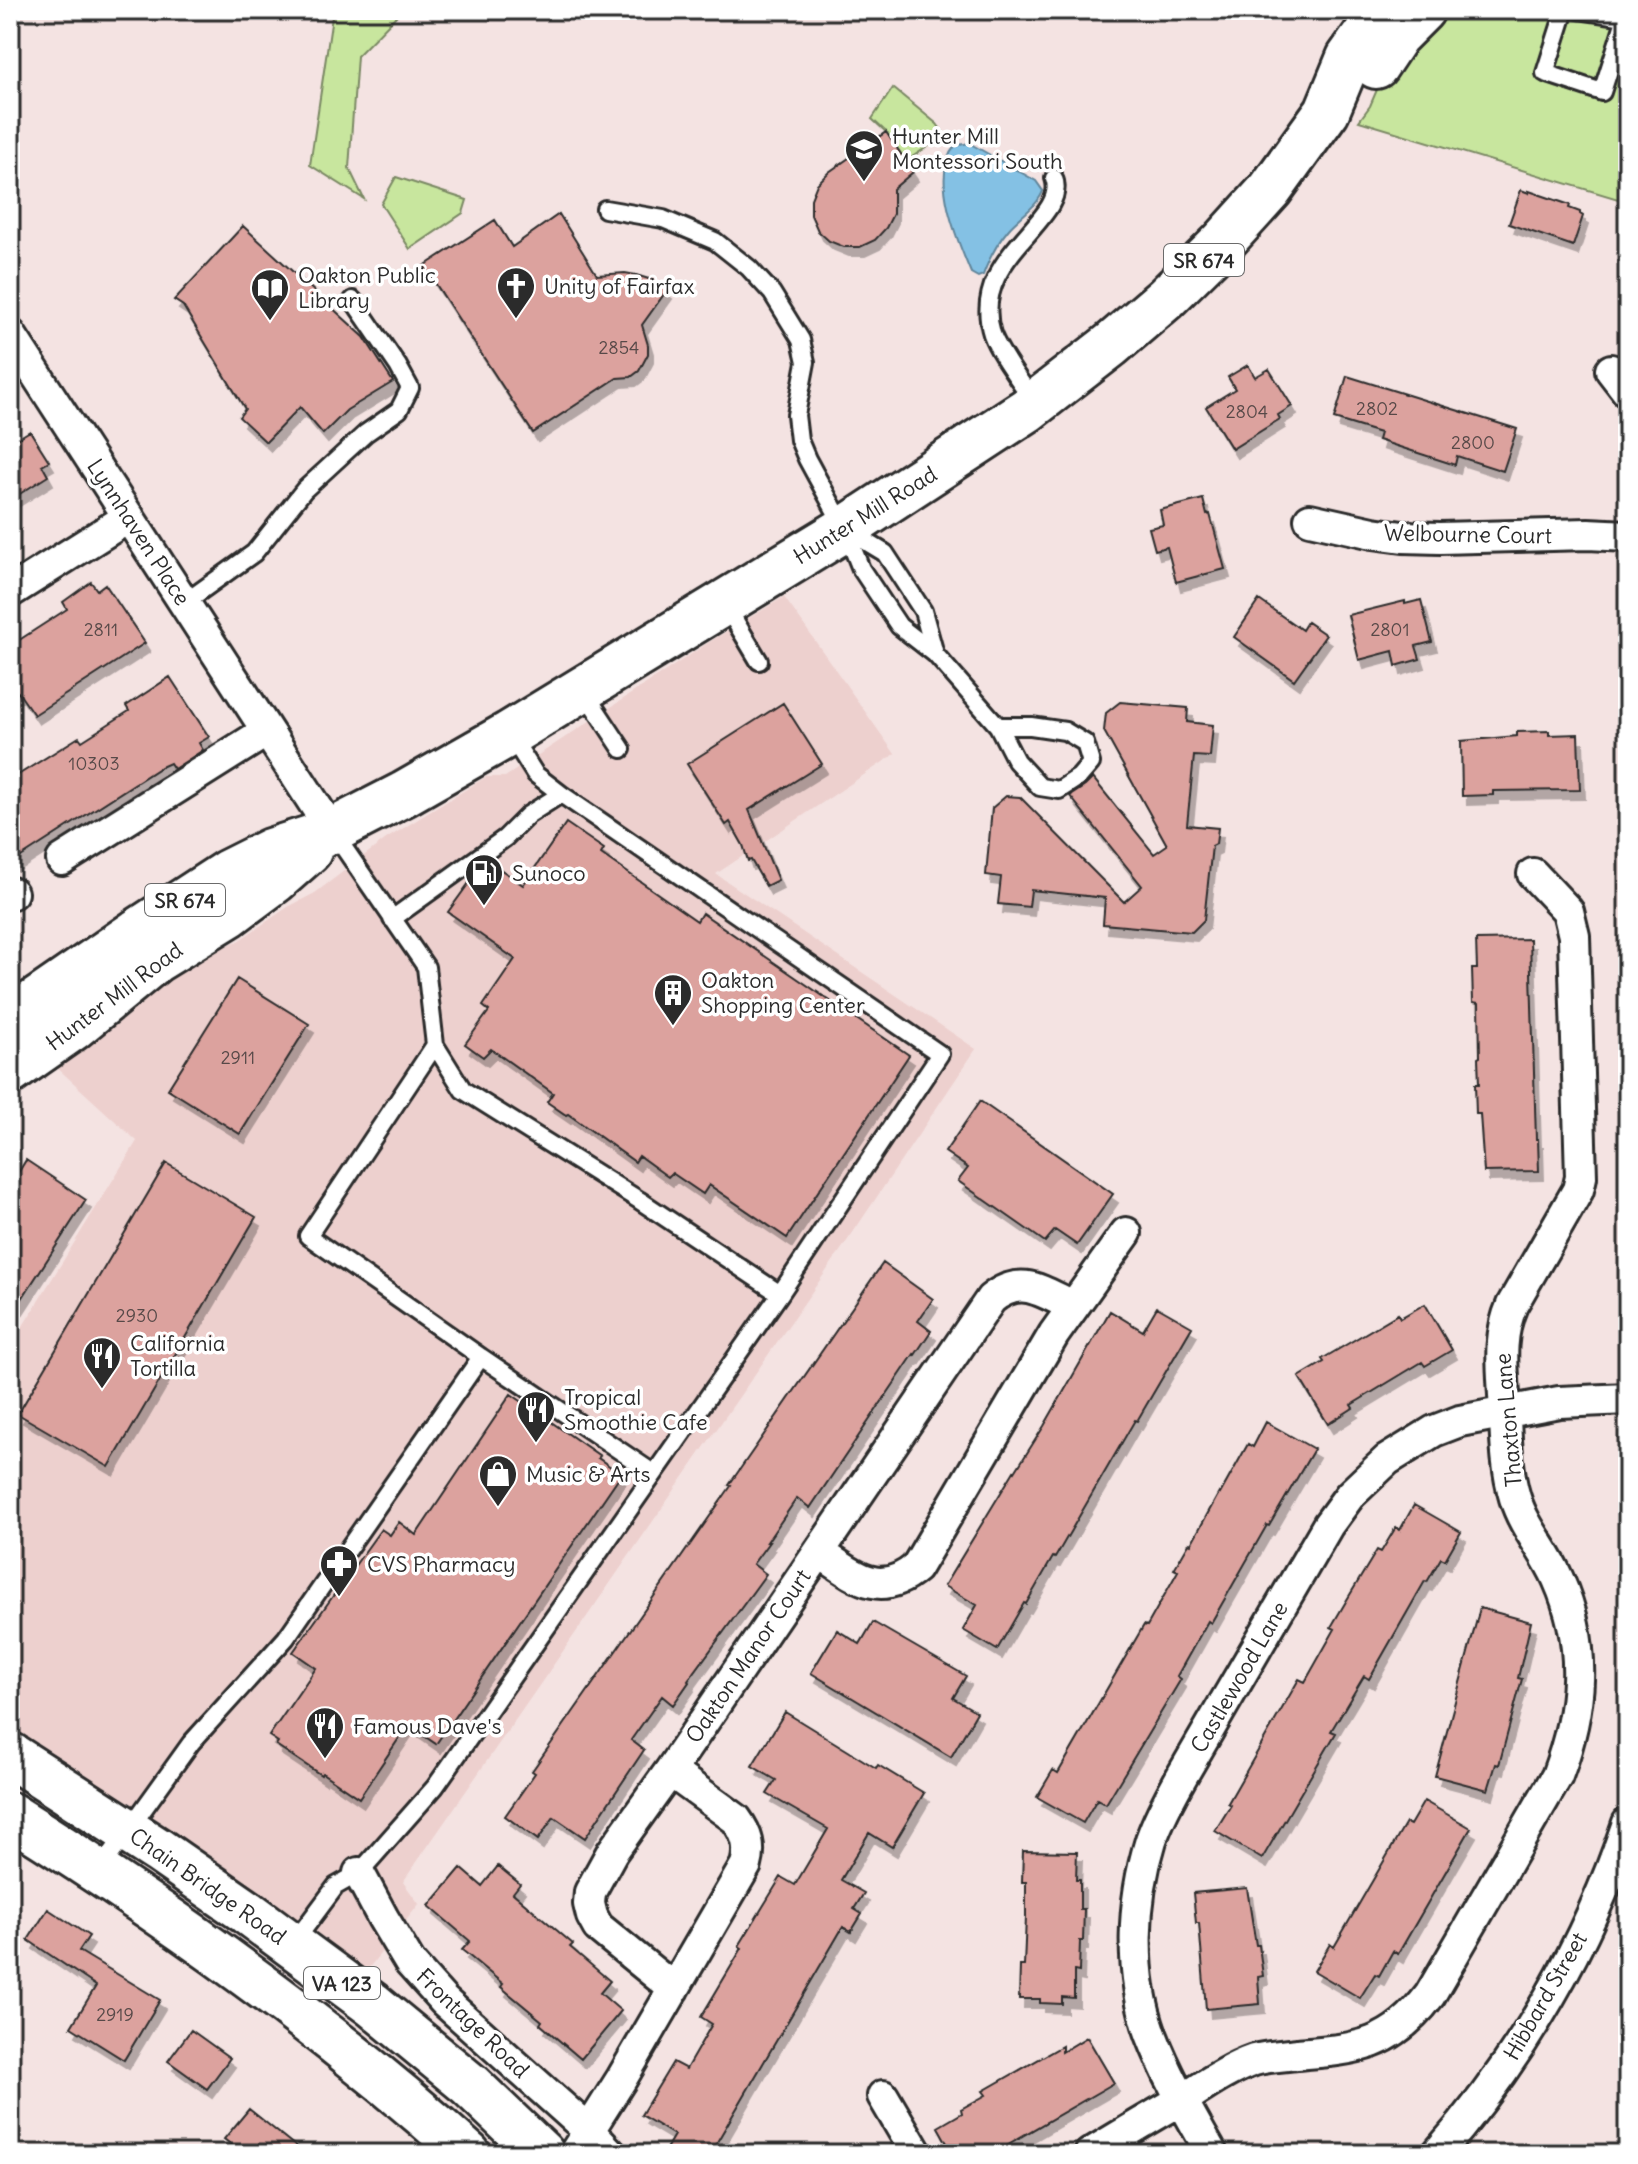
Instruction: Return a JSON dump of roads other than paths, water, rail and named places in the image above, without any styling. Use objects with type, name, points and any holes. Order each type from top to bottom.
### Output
[{"type":"main road","name":"Hunter Mill Road","points":[[1327,111],[1349,58],[1383,10]]},
{"type":"main road","name":"Hunter Mill Road","points":[[10,1019],[228,872],[270,851],[332,831],[509,734],[845,529],[1035,403],[1144,317],[1222,243],[1270,190],[1327,111],[1369,73],[1396,36],[1422,10]]},
{"type":"main road","name":"Hunter Mill Road","points":[[10,1072],[73,1028],[156,960],[239,908],[332,831]]},
{"type":"main road","name":"Chain Bridge Road","points":[[10,1755],[128,1829],[373,2005],[470,2085],[542,2154]]},
{"type":"main road","name":"VA 123","points":[[10,1815],[168,1917],[297,2012],[420,2111],[468,2154]]},
{"type":"street","name":"Lynnhaven Place","points":[[10,334],[332,831]]},
{"type":"street","points":[[10,592],[129,517]]},
{"type":"street","name":"Welbourne Court","points":[[1310,519],[1403,537],[1628,536]]},
{"type":"street","points":[[62,860],[267,731]]},
{"type":"street","name":"Thaxton Lane","points":[[1090,2154],[1253,2060],[1348,2050],[1373,2043],[1415,2014],[1430,1995],[1557,1776],[1568,1746],[1579,1679],[1577,1642],[1572,1615],[1559,1580],[1526,1525],[1508,1472],[1501,1354],[1504,1322],[1578,1190],[1581,1177],[1574,936],[1568,911],[1533,874]]},
{"type":"street","points":[[819,1552],[861,1579],[873,1583],[892,1582],[916,1568],[1054,1334],[1126,1233]]},
{"type":"street","name":"Oakton Manor Court","points":[[674,1989],[598,1927],[589,1904],[594,1882],[991,1299],[1001,1291],[1019,1285],[1032,1287],[1073,1306]]},
{"type":"street","name":"Castlewood Lane","points":[[1212,2154],[1181,2100],[1151,2032],[1136,1959],[1141,1880],[1166,1805],[1328,1525],[1350,1495],[1387,1460],[1434,1431],[1460,1421],[1559,1402],[1628,1399]]},
{"type":"street","points":[[582,2142],[749,1857],[749,1843],[736,1819],[670,1771]]},
{"type":"street","name":"Hibbard Street","points":[[1437,2154],[1492,2084],[1552,1991],[1596,1905],[1628,1823]]},
{"type":"street","name":"Frontage Road","points":[[359,1873],[410,1963],[444,2001],[582,2142],[611,2154]]},
{"type":"street","points":[[883,2096],[917,2154]]},
{"type":"lane","points":[[1565,10],[1545,73],[1602,92],[1621,14],[1579,10]]},
{"type":"lane","points":[[1035,403],[996,343],[990,324],[988,300],[992,285],[1008,256],[1054,200],[1054,178]]},
{"type":"lane","points":[[605,209],[663,219],[715,241],[749,268],[772,293],[801,340],[806,362],[796,415],[799,440],[845,529],[861,569],[899,626],[935,654],[998,726],[1016,761],[1040,787],[1059,790],[1079,777],[1091,763],[1085,743],[1065,731],[1031,726],[998,726]]},
{"type":"lane","points":[[184,603],[254,553],[304,490],[366,433],[399,410],[410,388],[353,300]]},
{"type":"lane","points":[[845,529],[885,553],[923,611],[935,654]]},
{"type":"lane","points":[[725,603],[759,661]]},
{"type":"lane","points":[[583,689],[622,749]]},
{"type":"lane","points":[[292,1945],[336,1886],[359,1873],[435,1787],[780,1294],[940,1054],[561,794],[535,774],[509,734]]},
{"type":"lane","points":[[392,919],[505,838],[528,815],[561,794]]},
{"type":"lane","points":[[332,831],[426,967],[435,1045],[463,1090],[639,1200],[780,1294]]},
{"type":"lane","points":[[435,1045],[308,1236],[653,1473]]},
{"type":"lane","points":[[99,1871],[191,1743],[286,1638],[481,1357]]},
{"type":"water","points":[[969,143],[1036,181],[1043,191],[1004,235],[983,275],[978,277],[971,273],[959,244],[945,191],[948,159],[955,146]]},
{"type":"place","name":"Hunter Mill Montessori South","points":[[864,183]]},
{"type":"place","name":"Unity of Fairfax","points":[[516,320]]},
{"type":"place","name":"Oakton Public Library","points":[[270,322]]},
{"type":"place","name":"Sunoco","points":[[484,907]]},
{"type":"place","name":"Oakton Shopping Center","points":[[673,1027]]},
{"type":"place","name":"California Tortilla","points":[[102,1390]]},
{"type":"place","name":"Tropical Smoothie Cafe","points":[[536,1444]]},
{"type":"place","name":"Music & Arts","points":[[498,1508]]},
{"type":"place","name":"CVS Pharmacy","points":[[339,1598]]},
{"type":"place","name":"Famous Dave's","points":[[325,1760]]}]
